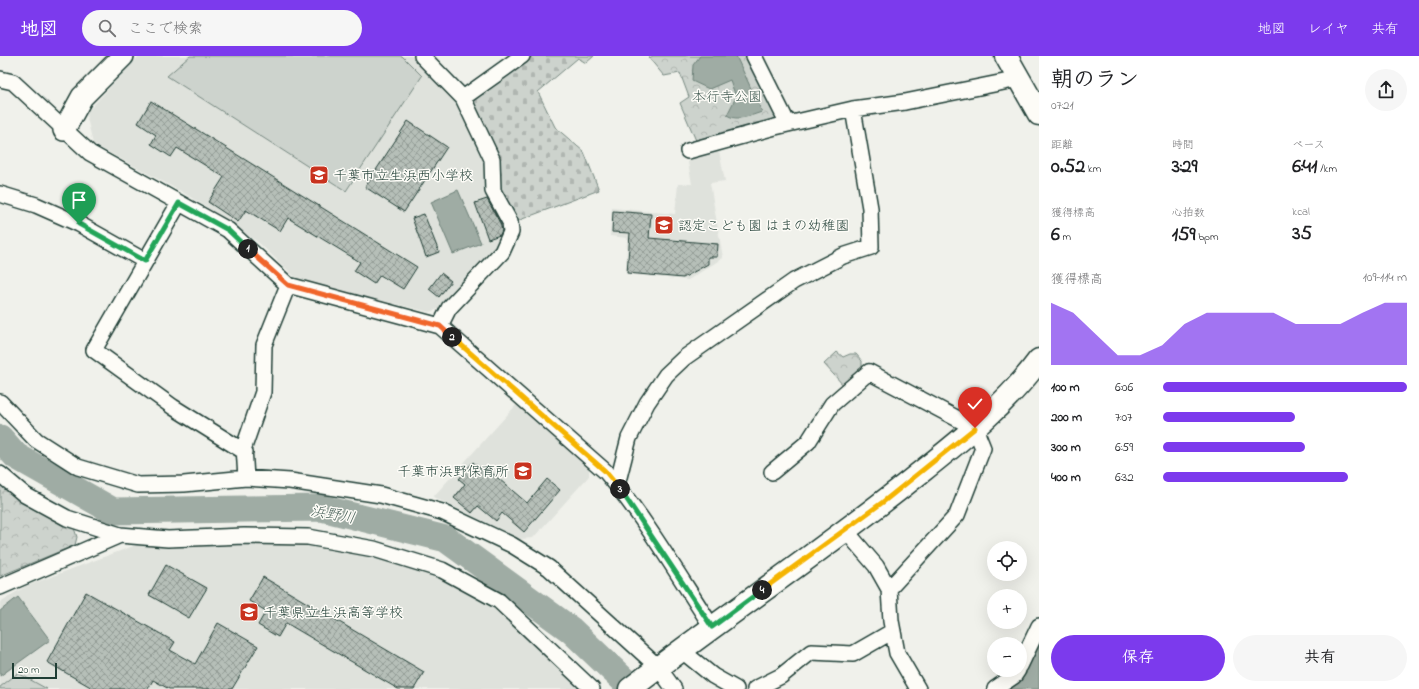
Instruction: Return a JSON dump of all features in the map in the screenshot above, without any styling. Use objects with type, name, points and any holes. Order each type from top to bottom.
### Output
[{"type":"main road","points":[[1006,56],[1039,114]]},
{"type":"main road","points":[[630,689],[712,627],[846,531],[975,428],[1001,403],[1039,360]]},
{"type":"street","points":[[64,130],[82,97],[123,56]]},
{"type":"street","points":[[422,56],[463,98],[492,159],[493,191],[510,222],[511,232],[502,252],[449,308],[440,326]]},
{"type":"street","points":[[463,98],[522,56]]},
{"type":"street","points":[[754,56],[788,124]]},
{"type":"street","points":[[0,79],[13,82],[90,153],[228,230],[288,285],[440,326],[605,471],[617,485],[712,627]]},
{"type":"street","points":[[688,152],[788,124],[853,109],[905,102],[1019,79]]},
{"type":"street","points":[[617,485],[629,438],[647,403],[666,375],[684,358],[794,281],[843,256],[871,247],[870,208],[853,109]]},
{"type":"street","points":[[0,194],[36,205],[79,224],[145,261]]},
{"type":"street","points":[[179,203],[94,350],[173,407],[245,452]]},
{"type":"street","points":[[246,478],[244,446],[263,392],[264,345],[288,285]]},
{"type":"street","points":[[772,472],[808,442],[832,404],[869,372],[975,428],[983,448],[957,515],[890,589]]},
{"type":"street","points":[[0,402],[2,407],[36,440],[78,467],[138,485],[184,484],[246,478],[290,481],[381,495],[442,512],[512,545],[549,568],[656,669],[674,689]]},
{"type":"street","points":[[0,474],[25,495],[67,518],[120,535],[168,539],[244,536],[308,537],[374,549],[442,570],[499,601],[592,689]]},
{"type":"street","points":[[846,531],[876,566],[890,589],[893,631],[897,653],[918,689]]},
{"type":"street","points":[[0,587],[120,535]]},
{"type":"street","points":[[1027,651],[1039,626]]},
{"type":"street","points":[[755,689],[780,676],[811,652],[853,654],[893,631]]},
{"type":"street","points":[[681,650],[713,676],[736,689]]},
{"type":"street","points":[[996,689],[1013,677]]},
{"type":"shaded area","name":"千葉市立生浜西小学校","points":[[139,56],[414,56],[460,103],[487,160],[508,223],[502,242],[444,307],[429,312],[299,281],[259,243],[216,213],[182,192],[93,144],[86,113]]},
{"type":"shaded area","points":[[700,56],[736,56],[762,112],[740,118],[727,115],[736,97],[730,80],[709,89],[692,81],[693,65]]},
{"type":"shaded area","name":"認定こども園 はまの幼稚園","points":[[719,151],[725,181],[710,183],[723,258],[688,280],[626,274],[627,238],[610,236],[612,208],[675,214],[678,184],[692,184],[687,157]]},
{"type":"shaded area","points":[[458,190],[481,243],[453,254],[431,202]]},
{"type":"shaded area","name":"千葉市浜野保育所","points":[[518,403],[589,465],[589,476],[533,538],[520,539],[433,497]]},
{"type":"shaded area","name":"千葉県立生浜高等学校","points":[[285,541],[383,555],[459,585],[513,621],[579,689],[0,689],[0,602],[26,586],[136,545]]},
{"type":"shaded area","points":[[18,597],[50,640],[0,676],[0,611]]},
{"type":"shaded area","points":[[1039,643],[1039,689],[1010,689],[1021,677],[1027,677],[1027,668]]},
{"type":"green space","points":[[190,56],[402,56],[422,76],[346,191],[167,76]]},
{"type":"green space","points":[[533,56],[594,56],[586,63],[578,58],[538,92],[555,127],[584,152],[599,190],[517,221],[499,191],[472,106],[474,98]]},
{"type":"green space","name":"本行寺公園","points":[[653,56],[750,56],[782,121],[697,143],[680,103],[689,97],[680,73],[664,76],[649,58]]},
{"type":"green space","points":[[837,352],[843,357],[850,354],[856,354],[862,361],[862,370],[844,386],[824,364]]},
{"type":"green space","points":[[0,482],[38,510],[74,528],[77,537],[75,545],[0,576]]},
{"type":"green space","points":[[18,673],[47,689],[0,689],[0,687]]},
{"type":"building","points":[[151,101],[417,267],[403,289],[380,275],[374,284],[354,271],[360,262],[288,218],[280,231],[246,210],[238,222],[208,202],[224,177],[177,148],[171,157],[151,144],[156,135],[138,123]]},
{"type":"building","points":[[408,121],[447,147],[404,212],[365,187]]},
{"type":"building","points":[[487,199],[500,223],[502,230],[500,235],[488,239],[475,203]]},
{"type":"building","points":[[613,211],[651,214],[649,238],[718,244],[717,257],[708,257],[708,264],[683,278],[627,273],[630,233],[612,232]]},
{"type":"building","points":[[424,214],[439,252],[426,257],[412,218]]},
{"type":"building","points":[[441,273],[451,281],[439,297],[429,289]]},
{"type":"building","points":[[473,462],[482,470],[485,467],[527,503],[547,479],[560,490],[524,532],[502,513],[496,521],[478,506],[472,513],[454,498],[465,484],[459,479]]},
{"type":"building","points":[[166,565],[207,588],[189,618],[149,595]]},
{"type":"building","points":[[263,577],[424,672],[414,689],[398,689],[286,623],[278,637],[258,625],[266,611],[249,601]]},
{"type":"building","points":[[86,592],[175,642],[170,650],[195,664],[218,623],[258,646],[232,689],[169,689],[153,680],[148,689],[94,689],[47,662]]},
{"type":"waterway","name":"浜野川","points":[[0,438],[16,456],[113,511],[321,508],[446,539],[571,630],[633,689]]},
{"type":"place","name":"千葉市立生浜西小学校","points":[[319,175]]},
{"type":"place","name":"認定こども園 はまの幼稚園","points":[[664,225]]},
{"type":"place","name":"千葉市浜野保育所","points":[[523,471]]},
{"type":"place","name":"千葉県立生浜高等学校","points":[[249,612]]},
{"type":"route","points":[[79,224],[145,261],[179,203],[228,230],[288,285],[440,326],[605,471],[617,485],[647,528],[712,627],[846,531],[975,428]]}]
